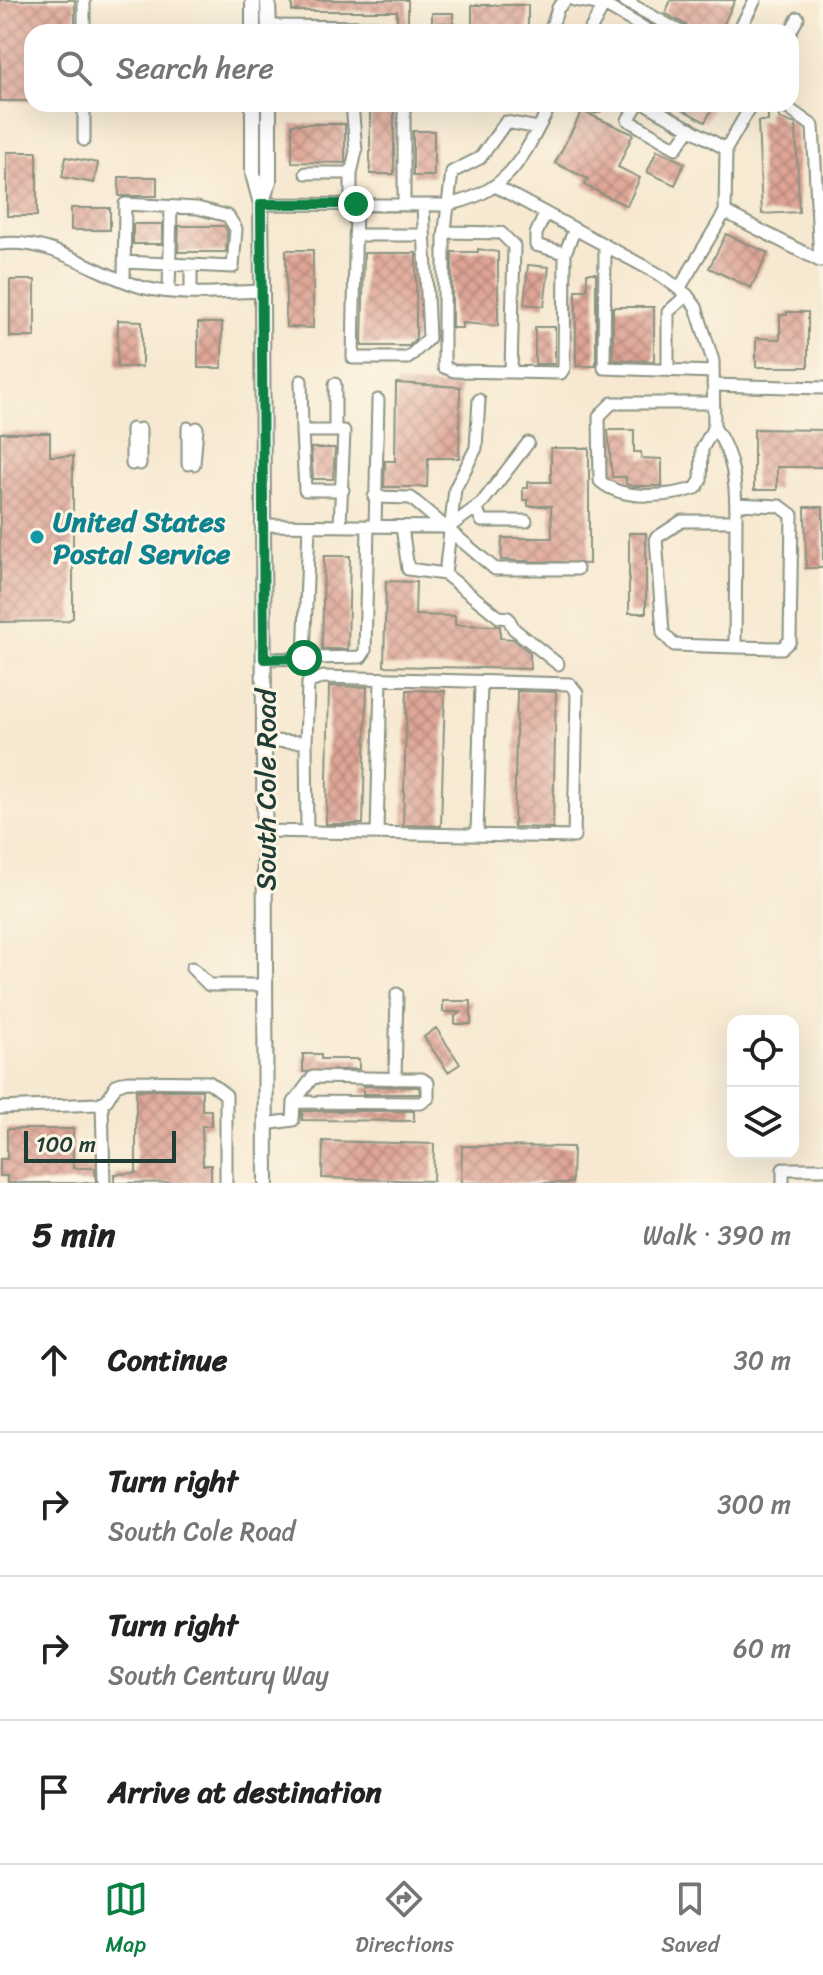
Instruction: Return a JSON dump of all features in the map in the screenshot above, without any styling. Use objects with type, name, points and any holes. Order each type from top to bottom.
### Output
[{"type":"main road","points":[[253,0],[253,24]]},
{"type":"main road","points":[[268,0],[269,24]]},
{"type":"main road","name":"South Cole Road","points":[[253,112],[253,174],[261,204],[266,1183]]},
{"type":"main road","name":"South Cole Road","points":[[261,204],[269,181],[269,112]]},
{"type":"street","points":[[84,0],[84,24]]},
{"type":"street","points":[[553,24],[558,8],[566,0]]},
{"type":"street","points":[[574,0],[605,3],[638,24]]},
{"type":"street","points":[[623,0],[640,4],[669,24]]},
{"type":"street","points":[[742,24],[755,0]]},
{"type":"street","points":[[593,24],[605,3]]},
{"type":"street","points":[[795,24],[798,18]]},
{"type":"street","points":[[84,112],[84,140]]},
{"type":"street","points":[[353,112],[356,151],[351,173],[355,235],[353,358],[408,358],[429,338],[423,205]]},
{"type":"street","points":[[404,112],[404,205]]},
{"type":"street","points":[[261,204],[423,205],[473,200],[497,187],[522,159],[547,112]]},
{"type":"street","points":[[633,112],[628,120],[676,148],[690,128]]},
{"type":"street","points":[[661,112],[726,149]]},
{"type":"street","points":[[668,370],[668,312],[683,292],[725,212],[726,149],[747,112]]},
{"type":"street","points":[[725,212],[820,261],[813,126],[793,112]]},
{"type":"street","points":[[538,128],[506,122],[480,158],[452,172],[445,232],[444,367],[454,371],[561,373],[564,368],[565,253],[575,229]]},
{"type":"street","points":[[306,173],[351,173]]},
{"type":"street","points":[[497,187],[605,245],[683,292],[704,328],[713,378],[714,427],[702,449],[701,480],[696,488],[680,494],[628,494],[609,489],[600,481],[599,416],[603,408],[612,403],[713,403]]},
{"type":"street","points":[[124,262],[233,267],[234,222],[228,216],[197,208],[125,204],[124,262],[124,281]]},
{"type":"street","points":[[169,291],[171,207]]},
{"type":"street","points":[[545,214],[536,234],[536,245],[565,253]]},
{"type":"street","points":[[445,232],[501,233],[514,246],[511,372]]},
{"type":"street","points":[[355,235],[424,235]]},
{"type":"street","points":[[0,244],[37,246],[70,256],[124,281],[169,291],[262,291]]},
{"type":"street","points":[[605,245],[604,368],[668,370],[713,378],[823,388]]},
{"type":"street","points":[[191,267],[191,292]]},
{"type":"street","points":[[301,381],[305,490],[343,490]]},
{"type":"street","points":[[335,384],[335,431]]},
{"type":"street","points":[[264,659],[361,657],[365,651],[378,400]]},
{"type":"street","points":[[445,574],[455,489],[476,448],[479,400]]},
{"type":"street","points":[[714,427],[727,445],[734,470],[735,647]]},
{"type":"street","points":[[191,464],[192,428]]},
{"type":"street","points":[[136,429],[136,464]]},
{"type":"street","points":[[302,431],[344,431],[340,526]]},
{"type":"street","points":[[261,525],[449,527],[476,508],[528,443]]},
{"type":"street","points":[[374,497],[411,498],[495,569],[577,569]]},
{"type":"street","points":[[736,504],[780,506],[792,515],[790,641],[782,648],[674,645],[663,633],[656,538],[682,521],[736,521]]},
{"type":"street","points":[[476,508],[482,521],[526,521]]},
{"type":"street","points":[[304,658],[309,526]]},
{"type":"street","points":[[402,527],[408,569],[445,574],[499,617],[508,618],[514,629],[558,664]]},
{"type":"street","points":[[265,831],[574,837],[577,693],[570,684],[323,677],[308,683],[307,831]]},
{"type":"street","points":[[377,833],[381,679]]},
{"type":"street","points":[[477,835],[481,682]]},
{"type":"street","points":[[264,741],[306,742]]},
{"type":"street","points":[[192,968],[209,985],[265,985]]},
{"type":"street","points":[[395,1079],[397,994]]},
{"type":"street","points":[[266,1124],[293,1120],[294,1102],[313,1077],[426,1080],[426,1101],[294,1102]]},
{"type":"street","points":[[104,1183],[102,1102],[116,1085],[127,1081],[209,1082],[226,1095],[226,1183]]},
{"type":"street","points":[[0,1108],[102,1102]]},
{"type":"street","points":[[783,1183],[783,1169],[823,1169]]},
{"type":"building","points":[[0,0],[75,0],[75,24],[24,24],[24,101],[0,101]]},
{"type":"building","points":[[292,0],[408,0],[408,24],[397,24],[397,11],[292,11]]},
{"type":"building","points":[[671,0],[735,0],[724,24],[684,24],[665,13]]},
{"type":"building","points":[[472,5],[528,5],[528,24],[472,24]]},
{"type":"building","points":[[432,13],[453,13],[453,23],[432,23]]},
{"type":"building","points":[[370,112],[394,112],[394,174],[370,174]]},
{"type":"building","points":[[584,112],[633,134],[618,167],[640,178],[627,206],[584,185],[588,179],[555,163]]},
{"type":"building","points":[[687,112],[711,112],[705,122]]},
{"type":"building","points":[[768,112],[777,112],[780,119],[796,124],[799,212],[762,214],[758,121],[768,121]]},
{"type":"building","points":[[292,124],[345,124],[345,163],[292,162]]},
{"type":"building","points":[[413,131],[434,131],[434,176],[413,176]]},
{"type":"building","points":[[657,150],[685,163],[675,185],[647,172]]},
{"type":"building","points":[[7,152],[37,152],[37,216],[7,216]]},
{"type":"building","points":[[66,157],[98,163],[94,183],[62,177]]},
{"type":"building","points":[[119,177],[157,177],[157,196],[119,196]]},
{"type":"building","points":[[71,208],[110,208],[110,230],[71,230]]},
{"type":"building","points":[[133,224],[162,224],[162,244],[133,244]]},
{"type":"building","points":[[179,226],[224,226],[227,231],[226,252],[178,252]]},
{"type":"building","points":[[726,234],[768,253],[751,288],[709,268]]},
{"type":"building","points":[[478,249],[498,252],[498,326],[462,323],[462,328],[452,328],[452,252],[478,252]]},
{"type":"building","points":[[286,250],[313,250],[313,328],[286,327]]},
{"type":"building","points":[[364,253],[416,253],[416,338],[409,346],[362,346]]},
{"type":"building","points":[[528,265],[549,267],[544,306],[524,304]]},
{"type":"building","points":[[587,273],[596,273],[596,366],[576,366],[576,290],[587,290]]},
{"type":"building","points":[[10,280],[35,280],[35,337],[10,337]]},
{"type":"building","points":[[613,307],[654,307],[654,361],[613,360]]},
{"type":"building","points":[[787,312],[808,312],[808,367],[756,367],[756,338],[780,339],[780,315],[787,315]]},
{"type":"building","points":[[118,320],[142,321],[142,367],[117,367]]},
{"type":"building","points":[[198,323],[222,323],[222,368],[198,368]]},
{"type":"building","points":[[535,327],[555,327],[555,364],[535,364]]},
{"type":"building","points":[[396,383],[460,387],[459,458],[428,458],[427,487],[384,487],[385,461],[395,461]]},
{"type":"building","points":[[754,429],[823,430],[823,467],[777,467],[777,490],[754,490]]},
{"type":"building","points":[[608,430],[634,430],[634,452],[641,452],[641,458],[662,459],[662,486],[634,486],[626,484],[626,477],[612,477]]},
{"type":"building","name":"United States Postal Service","points":[[0,433],[50,433],[50,456],[73,456],[73,618],[67,621],[0,622]]},
{"type":"building","points":[[311,448],[335,448],[333,479],[313,479]]},
{"type":"building","points":[[551,448],[589,448],[589,564],[501,560],[502,538],[552,538],[551,506],[528,506],[528,500],[523,500],[523,488],[528,488],[528,482],[551,482]]},
{"type":"building","points":[[805,507],[823,507],[823,568],[806,568]]},
{"type":"building","points":[[629,533],[646,533],[646,613],[629,613]]},
{"type":"building","points":[[324,556],[350,556],[348,649],[322,649]]},
{"type":"building","points":[[386,581],[416,582],[415,615],[455,616],[455,625],[500,626],[500,638],[513,639],[530,653],[530,669],[384,666]]},
{"type":"building","points":[[329,686],[367,687],[363,824],[326,824]]},
{"type":"building","points":[[407,690],[445,691],[441,826],[403,825]]},
{"type":"building","points":[[517,691],[556,692],[553,828],[514,827]]},
{"type":"building","points":[[443,1001],[471,1001],[471,1024],[455,1024],[455,1016],[461,1012],[443,1012]]},
{"type":"building","points":[[436,1028],[460,1064],[448,1072],[424,1037]]},
{"type":"building","points":[[303,1054],[321,1054],[321,1059],[359,1059],[359,1069],[303,1072]]},
{"type":"building","points":[[363,1086],[419,1087],[420,1094],[363,1094]]},
{"type":"building","points":[[136,1090],[202,1090],[202,1110],[211,1110],[211,1126],[202,1126],[203,1165],[211,1165],[211,1182],[114,1183],[114,1174],[136,1173]]},
{"type":"building","points":[[302,1111],[414,1111],[414,1121],[302,1120]]},
{"type":"building","points":[[7,1129],[73,1129],[73,1168],[95,1168],[96,1183],[7,1183],[7,1176],[0,1176],[0,1159],[7,1159]]},
{"type":"building","points":[[323,1141],[434,1144],[433,1181],[322,1178]]},
{"type":"building","points":[[462,1146],[573,1147],[572,1183],[461,1183]]},
{"type":"place","name":"United States Postal Service","points":[[37,537]]},
{"type":"route","points":[[304,658],[264,659],[261,204],[356,204]]}]
